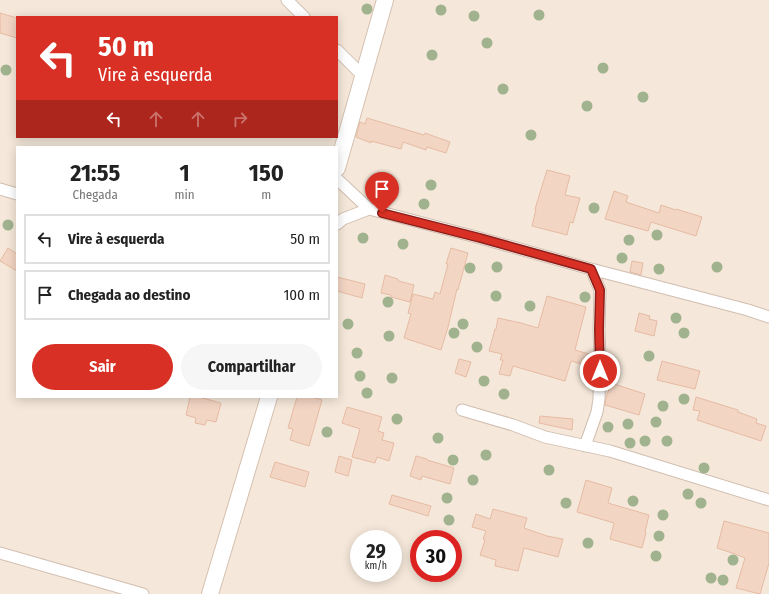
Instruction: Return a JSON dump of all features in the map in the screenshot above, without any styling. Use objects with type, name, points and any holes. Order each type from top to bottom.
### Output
[{"type":"street","points":[[287,0],[303,16]]},
{"type":"street","points":[[338,164],[385,0]]},
{"type":"street","points":[[338,51],[363,76]]},
{"type":"street","points":[[338,181],[368,209],[748,310],[769,318]]},
{"type":"street","points":[[0,189],[16,194]]},
{"type":"street","points":[[338,223],[343,219],[368,209]]},
{"type":"street","points":[[585,446],[597,412],[599,399],[600,290],[591,269]]},
{"type":"street","points":[[210,594],[269,398]]},
{"type":"street","points":[[462,410],[513,425],[545,437],[610,451],[769,500]]},
{"type":"street","points":[[0,553],[143,594]]},
{"type":"shaded area","points":[[0,0],[769,0],[769,594],[0,594]]},
{"type":"building","points":[[0,13],[16,18],[16,38],[0,33]]},
{"type":"building","points":[[367,118],[424,135],[425,133],[450,142],[446,153],[427,147],[426,150],[403,142],[401,149],[371,141],[371,143],[356,137],[360,122],[365,124]]},
{"type":"building","points":[[547,170],[570,176],[565,195],[580,198],[573,223],[570,222],[567,235],[532,226],[535,209]]},
{"type":"building","points":[[614,191],[628,196],[626,202],[659,213],[661,205],[702,217],[696,236],[651,222],[648,231],[605,219]]},
{"type":"building","points":[[8,248],[16,253],[16,270],[0,261]]},
{"type":"building","points":[[451,248],[468,253],[441,350],[404,338],[411,314],[408,313],[413,294],[433,299],[435,292],[440,294]]},
{"type":"building","points":[[632,261],[643,263],[641,275],[630,272]]},
{"type":"building","points":[[385,275],[398,279],[398,281],[414,285],[410,302],[381,293]]},
{"type":"building","points":[[338,277],[365,284],[362,298],[338,291]]},
{"type":"building","points":[[547,296],[586,307],[575,350],[592,355],[589,366],[571,361],[565,381],[513,366],[510,376],[499,374],[503,360],[500,360],[502,354],[489,351],[498,318],[538,328]]},
{"type":"building","points":[[639,313],[650,316],[649,319],[657,321],[654,336],[635,331]]},
{"type":"building","points":[[459,359],[471,362],[466,377],[455,373]]},
{"type":"building","points":[[662,361],[700,371],[695,389],[657,380]]},
{"type":"building","points":[[611,383],[645,394],[639,415],[605,405]]},
{"type":"building","points":[[696,397],[738,410],[738,412],[757,419],[756,423],[766,426],[761,441],[697,420],[700,411],[693,410]]},
{"type":"building","points":[[190,398],[203,398],[221,403],[216,422],[207,420],[205,425],[195,423],[196,418],[186,415]]},
{"type":"building","points":[[297,398],[315,398],[322,400],[309,446],[290,440],[293,429],[288,428]]},
{"type":"building","points":[[347,407],[382,417],[378,431],[384,433],[382,440],[394,443],[389,461],[377,457],[375,463],[352,457],[360,429],[342,423]]},
{"type":"building","points":[[540,416],[573,419],[572,430],[539,423]]},
{"type":"building","points":[[339,456],[352,460],[348,476],[335,472]]},
{"type":"building","points":[[416,456],[454,468],[450,484],[422,476],[421,480],[410,476]]},
{"type":"building","points":[[275,462],[309,472],[305,487],[270,477]]},
{"type":"building","points":[[586,480],[612,488],[608,503],[649,515],[642,548],[610,539],[614,523],[577,512]]},
{"type":"building","points":[[392,495],[431,506],[428,516],[389,504]]},
{"type":"building","points":[[493,509],[527,518],[524,528],[547,536],[563,539],[558,557],[524,548],[518,571],[495,566],[496,560],[480,555],[485,540],[483,539],[486,531],[472,527],[476,514],[490,519]]},
{"type":"building","points":[[724,521],[769,533],[769,563],[760,594],[736,588],[745,558],[717,548]]},
{"type":"route","points":[[382,213],[480,238],[591,269],[600,290],[600,371]]}]
